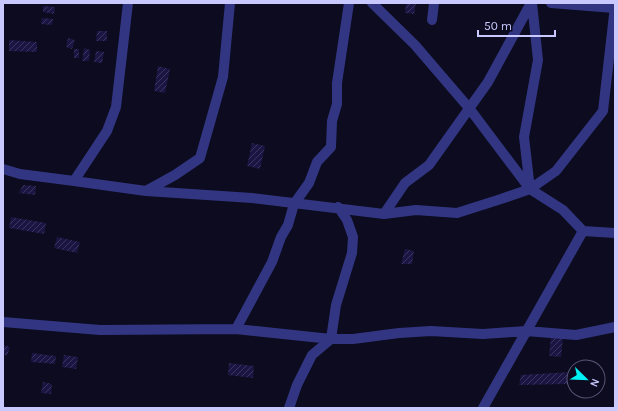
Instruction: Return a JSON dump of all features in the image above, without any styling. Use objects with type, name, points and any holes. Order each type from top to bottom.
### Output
[{"type":"street","points":[[74,181],[107,131],[116,107],[128,3]]},
{"type":"street","points":[[146,191],[175,175],[200,158],[223,77],[230,3]]},
{"type":"street","points":[[236,329],[272,262],[281,237],[288,225],[294,204],[309,183],[317,162],[331,146],[332,121],[337,104],[337,83],[349,3]]},
{"type":"street","points":[[372,3],[415,45],[470,108],[530,189],[563,210],[583,231],[615,233]]},
{"type":"street","points":[[432,20],[434,3]]},
{"type":"street","points":[[384,214],[405,183],[429,165],[470,108],[488,82],[532,3]]},
{"type":"street","points":[[530,189],[524,136],[538,60],[532,3]]},
{"type":"street","points":[[3,169],[20,174],[146,191],[252,198],[294,204],[338,207],[384,214],[416,210],[457,213],[530,189],[556,171],[603,111],[614,7],[551,3]]},
{"type":"street","points":[[289,408],[297,384],[312,355],[331,339],[336,305],[352,253],[352,237],[347,220],[338,207]]},
{"type":"street","points":[[483,408],[583,231]]},
{"type":"street","points":[[3,322],[100,330],[236,329],[331,339],[353,339],[399,333],[431,331],[483,334],[526,332],[576,334],[615,327]]},
{"type":"building","points":[[406,3],[416,3],[414,14],[405,13]]},
{"type":"building","points":[[43,6],[55,7],[54,14],[43,12]]},
{"type":"building","points":[[42,18],[53,19],[52,25],[41,24]]},
{"type":"building","points":[[97,31],[107,31],[107,41],[96,41]]},
{"type":"building","points":[[68,38],[75,40],[72,49],[66,47]]},
{"type":"building","points":[[9,40],[37,42],[37,52],[9,51]]},
{"type":"building","points":[[84,48],[90,50],[89,61],[82,61]]},
{"type":"building","points":[[74,49],[79,49],[79,58],[74,58]]},
{"type":"building","points":[[96,51],[104,52],[102,63],[94,62]]},
{"type":"building","points":[[158,66],[170,69],[165,93],[154,91]]},
{"type":"building","points":[[252,143],[265,146],[260,169],[247,166]]},
{"type":"building","points":[[23,185],[36,186],[35,195],[19,193]]},
{"type":"building","points":[[11,217],[46,223],[44,234],[9,228]]},
{"type":"building","points":[[57,237],[80,242],[77,253],[54,248]]},
{"type":"building","points":[[405,249],[414,251],[412,264],[401,264]]},
{"type":"building","points":[[551,336],[563,338],[561,357],[549,356]]},
{"type":"building","points":[[3,345],[10,347],[7,356],[3,354]]},
{"type":"building","points":[[32,353],[56,356],[55,364],[31,362]]},
{"type":"building","points":[[64,355],[78,357],[76,369],[62,367]]},
{"type":"building","points":[[229,363],[254,366],[253,378],[228,375]]},
{"type":"building","points":[[566,372],[566,384],[519,385],[521,375]]},
{"type":"building","points":[[43,382],[52,384],[51,394],[41,393]]}]
